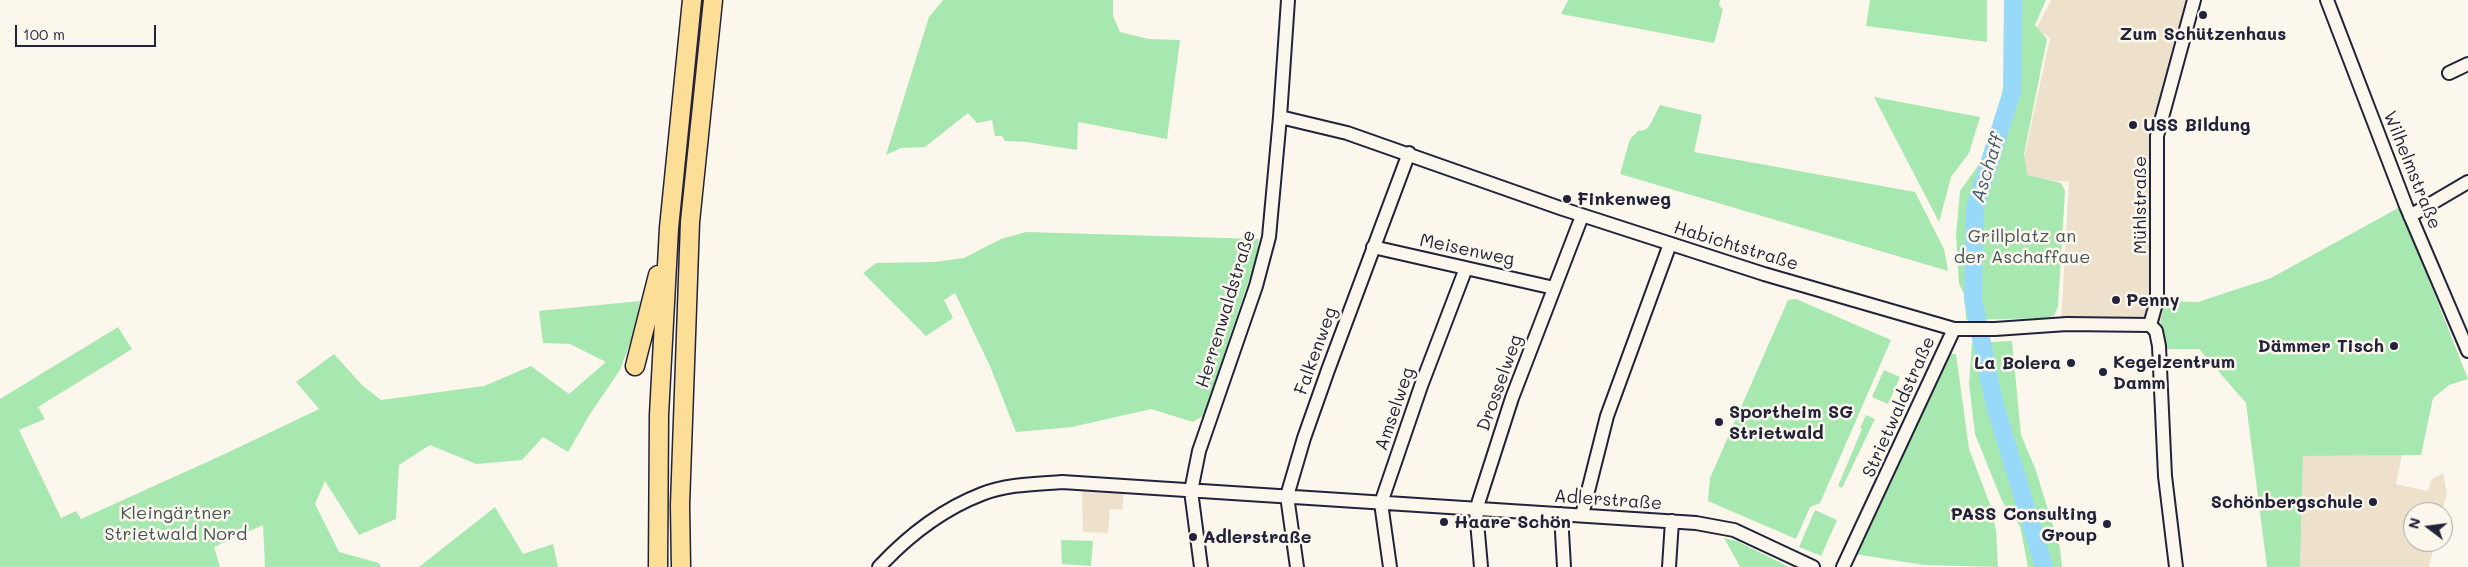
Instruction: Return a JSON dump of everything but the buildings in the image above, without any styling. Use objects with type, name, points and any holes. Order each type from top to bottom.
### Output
[{"type":"highway","points":[[658,567],[659,415],[669,228],[692,0]]},
{"type":"highway","points":[[681,567],[680,504],[690,222],[713,0]]},
{"type":"highway","points":[[635,366],[669,228]]},
{"type":"street","name":"Herrenwaldstraße","points":[[1200,567],[1191,491],[1198,451],[1256,286],[1269,237],[1288,0]]},
{"type":"street","name":"Mühlstraße","points":[[2150,325],[2157,300],[2157,136],[2194,0]]},
{"type":"street","name":"Wilhelmstraße","points":[[2327,0],[2410,216],[2468,351]]},
{"type":"street","points":[[2449,73],[2468,64]]},
{"type":"street","name":"Habichtstraße","points":[[1280,117],[1347,132],[1582,216],[1764,274],[1954,329]]},
{"type":"street","name":"Falkenweg","points":[[1297,567],[1287,496],[1304,438],[1409,153]]},
{"type":"street","points":[[2410,216],[2468,182]]},
{"type":"street","name":"Drosselweg","points":[[1481,567],[1476,510],[1512,398],[1582,216]]},
{"type":"street","points":[[1582,515],[1607,416],[1670,244]]},
{"type":"street","name":"Meisenweg","points":[[1373,247],[1554,288]]},
{"type":"street","name":"Amselweg","points":[[1390,567],[1381,503],[1421,386],[1466,268]]},
{"type":"street","name":"Strietwaldstraße","points":[[1843,567],[1954,329],[1995,329],[2067,324],[2150,325]]},
{"type":"street","points":[[2150,325],[2156,331],[2159,346],[2164,476],[2176,567]]},
{"type":"street","name":"Adlerstraße","points":[[878,567],[916,532],[950,510],[983,493],[1022,485],[1062,482],[1476,510],[1582,515],[1720,526],[1813,567]]},
{"type":"street","points":[[1561,514],[1564,567]]},
{"type":"street","points":[[1669,567],[1672,522]]},
{"type":"shaded area","points":[[2051,0],[2196,0],[2165,125],[2164,325],[2061,322],[2069,182],[2020,177],[2050,38],[2036,29]]},
{"type":"shaded area","name":"Schönbergschule","points":[[2402,455],[2396,484],[2428,491],[2431,480],[2443,473],[2447,493],[2445,502],[2403,502],[2403,552],[2433,552],[2429,567],[2300,567],[2303,456]]},
{"type":"shaded area","points":[[1082,491],[1124,493],[1122,510],[1110,509],[1108,533],[1083,532]]},
{"type":"green space","points":[[943,0],[1113,0],[1113,16],[1120,32],[1149,39],[1180,40],[1167,139],[1078,122],[1077,150],[1026,142],[1005,141],[1002,136],[995,136],[992,120],[977,123],[968,113],[925,147],[901,148],[886,155],[929,17]]},
{"type":"green space","points":[[1568,0],[1720,0],[1719,6],[1723,9],[1714,43],[1561,14]]},
{"type":"green space","points":[[1870,0],[1987,0],[1987,42],[1866,26]]},
{"type":"green space","name":"Grillplatz an der Aschaffaue","points":[[2004,0],[2046,0],[2035,25],[2047,39],[2024,154],[2027,175],[2061,183],[2065,191],[2058,306],[2054,316],[2045,318],[1966,320],[1965,296],[1959,284],[1956,235],[1960,191],[1982,160],[1998,121],[2008,52]]},
{"type":"green space","points":[[1874,97],[1980,117],[1969,153],[1951,177],[1939,222]]},
{"type":"green space","points":[[1660,105],[1702,115],[1694,152],[1915,192],[1944,249],[1948,271],[1620,174],[1630,139],[1638,131],[1645,130],[1650,125]]},
{"type":"green space","points":[[2400,207],[2468,379],[2449,385],[2433,398],[2421,455],[2303,456],[2300,567],[2267,567],[2246,403],[2199,349],[2167,349],[2160,327],[2165,301],[2198,302],[2271,278]]},
{"type":"green space","points":[[1026,232],[1259,239],[1255,262],[1203,416],[1193,422],[1151,409],[1072,427],[1016,432],[990,366],[955,293],[944,300],[953,318],[926,336],[863,273],[876,263],[935,262],[964,258],[1001,239]]},
{"type":"green space","points":[[1796,299],[1891,340],[1820,503],[1810,507],[1796,539],[1708,501],[1710,478],[1788,300]]},
{"type":"green space","name":"Kleingärtner Strietwald Nord","points":[[640,301],[635,329],[620,370],[590,414],[568,452],[543,437],[522,460],[476,464],[430,445],[399,465],[396,519],[359,535],[325,481],[315,504],[339,552],[379,563],[381,567],[265,567],[263,525],[214,547],[220,567],[0,567],[0,399],[118,327],[132,349],[38,407],[45,419],[19,430],[61,518],[76,511],[81,519],[319,409],[296,382],[334,354],[362,385],[381,400],[484,386],[531,366],[569,394],[606,362],[570,344],[543,343],[539,311]]},
{"type":"green space","points":[[2012,341],[2021,435],[2035,468],[2060,548],[2062,567],[2028,567],[2020,526],[2002,501],[1975,434],[1969,384],[1972,343]]},
{"type":"green space","points":[[1948,354],[1956,354],[1969,449],[1991,507],[1996,530],[1998,567],[1924,565],[1854,554]]},
{"type":"green space","points":[[1884,370],[1900,377],[1888,404],[1872,397]]},
{"type":"green space","points":[[1866,415],[1875,419],[1842,488],[1838,486]]},
{"type":"green space","points":[[495,507],[523,554],[553,544],[558,567],[419,567]]},
{"type":"green space","points":[[1815,510],[1837,520],[1821,556],[1799,547]]},
{"type":"green space","points":[[1724,538],[1737,541],[1789,567],[1740,567]]},
{"type":"green space","points":[[1061,540],[1093,541],[1091,566],[1062,564]]},
{"type":"waterway","name":"Aschaff","points":[[2013,0],[2012,92],[1975,208],[1973,299],[1994,402],[2044,567]]},
{"type":"place","name":"Zum Schützenhaus","points":[[2203,15]]},
{"type":"place","name":"USS Bildung","points":[[2133,125]]},
{"type":"place","name":"Finkenweg","points":[[1567,199]]},
{"type":"place","name":"Penny","points":[[2116,300]]},
{"type":"place","name":"Dämmer Tisch","points":[[2394,346]]},
{"type":"place","name":"La Bolera","points":[[2071,363]]},
{"type":"place","name":"Kegelzentrum Damm","points":[[2103,372]]},
{"type":"place","name":"Sportheim SG Strietwald","points":[[1719,422]]},
{"type":"place","name":"Schönbergschule","points":[[2373,502]]},
{"type":"place","name":"Haare Schön","points":[[1444,522]]},
{"type":"place","name":"PASS Consulting Group","points":[[2107,524]]},
{"type":"place","name":"Adlerstraße","points":[[1193,537]]}]
